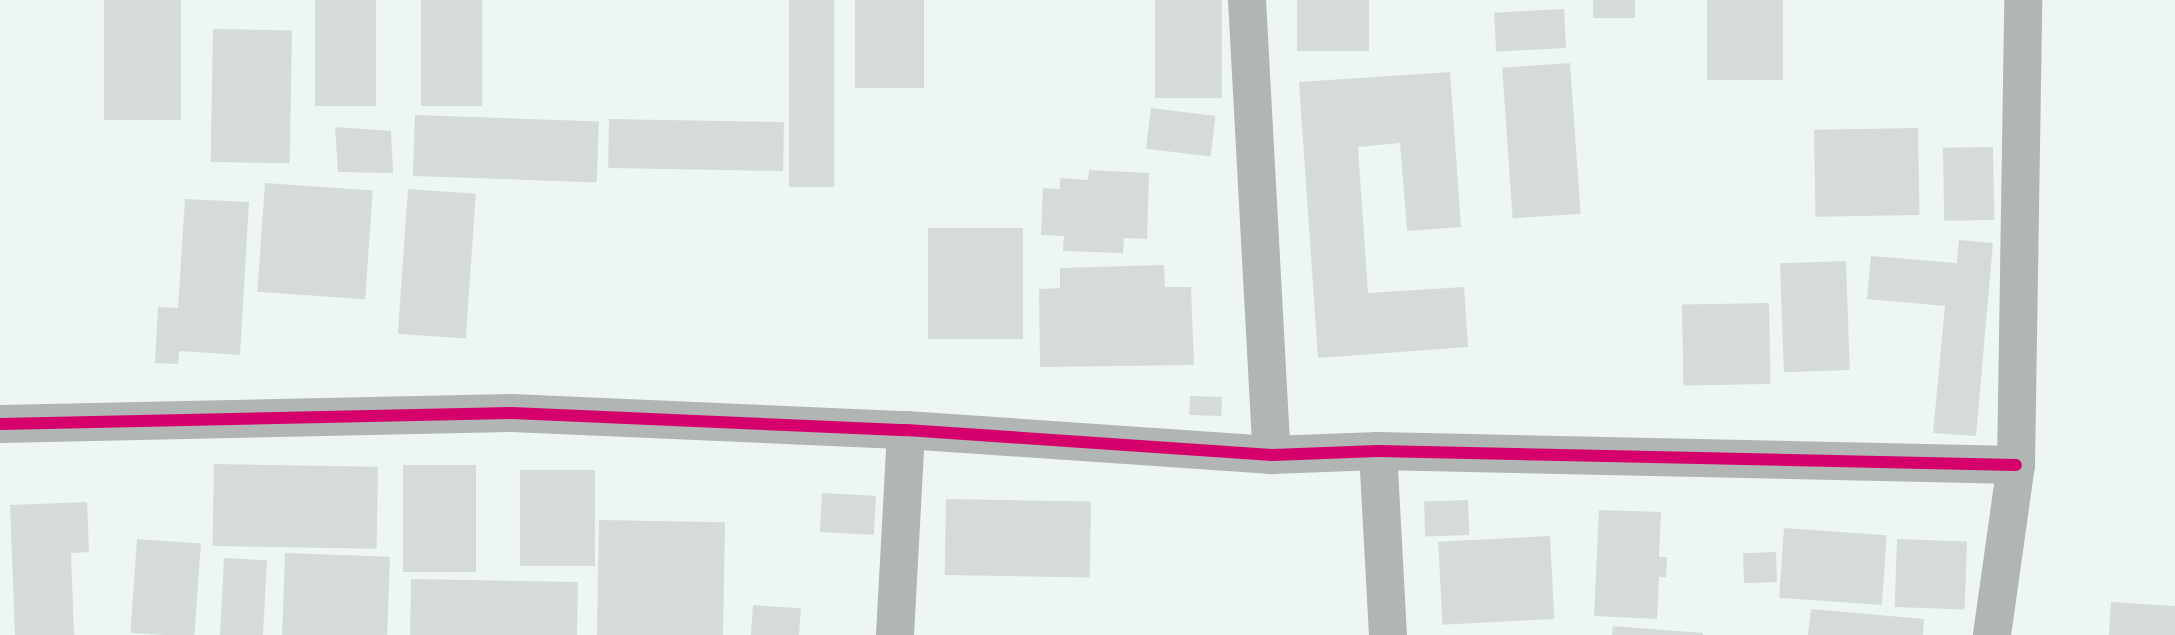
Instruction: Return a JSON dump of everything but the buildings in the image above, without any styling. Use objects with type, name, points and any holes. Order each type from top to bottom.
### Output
[{"type":"street","points":[[1247,0],[1272,455]]},
{"type":"street","points":[[1992,635],[2016,465],[2023,0]]},
{"type":"street","points":[[0,424],[512,413],[906,430],[1272,455],[1378,451],[2016,465]]},
{"type":"street","points":[[895,635],[906,430]]},
{"type":"street","points":[[1378,451],[1388,635]]},
{"type":"cycle path","points":[[0,424],[512,413],[906,430],[1272,455],[1378,451],[2016,465]]}]
